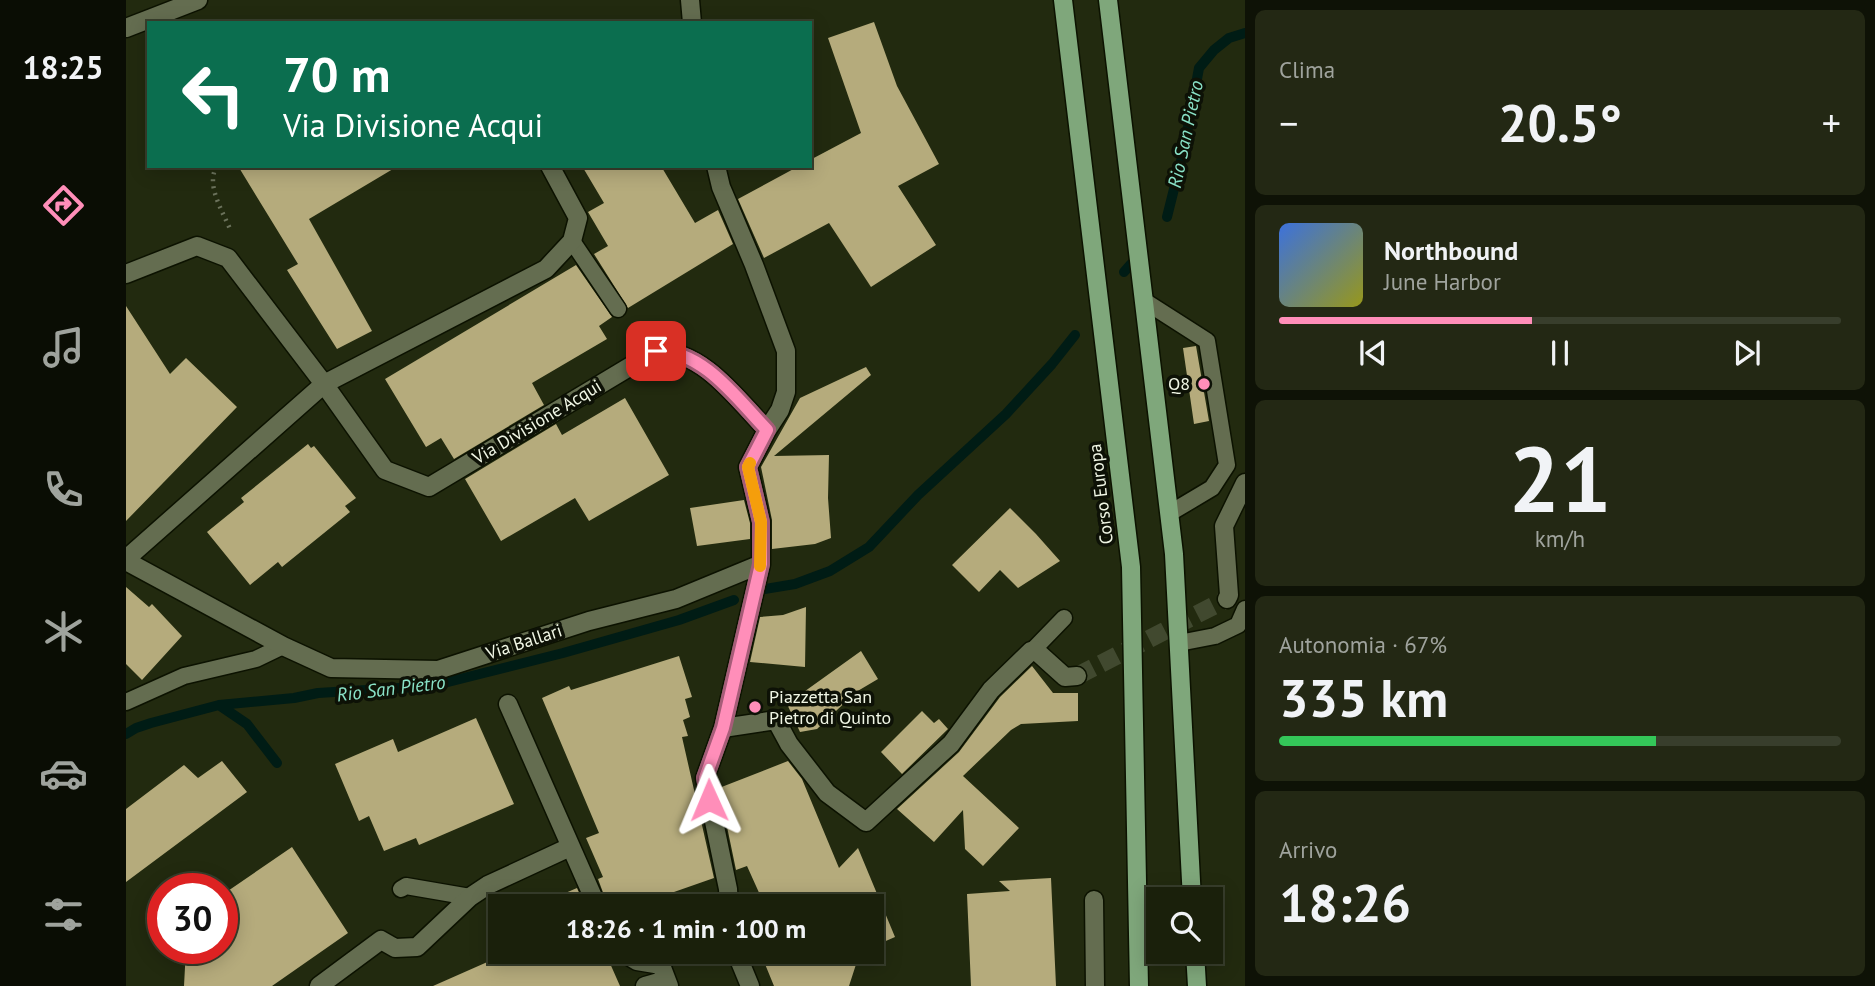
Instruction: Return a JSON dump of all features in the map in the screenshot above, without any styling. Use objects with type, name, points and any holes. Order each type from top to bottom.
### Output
[{"type":"main road","name":"Corso Europa","points":[[1063,0],[1131,567],[1139,986]]},
{"type":"main road","points":[[1108,0],[1170,513],[1191,887]]},
{"type":"main road","points":[[1196,964],[1197,986]]},
{"type":"street","points":[[126,29],[198,0]]},
{"type":"street","points":[[690,0],[692,21]]},
{"type":"street","points":[[126,560],[324,384],[545,269],[572,242],[578,218],[551,168]]},
{"type":"street","points":[[716,168],[721,187],[786,351],[786,392],[780,410],[748,467],[761,522],[761,564],[723,728],[705,778],[727,894]]},
{"type":"street","name":"Via Divisione Acqui","points":[[126,274],[197,246],[228,258],[324,384],[385,470],[429,487],[656,351],[672,351],[704,368],[767,430]]},
{"type":"street","points":[[1227,599],[1229,595],[1224,526],[1245,483]]},
{"type":"street","name":"Via Ballari","points":[[126,560],[283,646],[331,668],[438,670],[589,621],[676,600],[761,564]]},
{"type":"street","points":[[723,728],[776,720],[789,744],[827,793],[866,822],[950,744],[991,690],[1033,650],[1040,653],[1065,677],[1077,676]]},
{"type":"street","points":[[508,704],[591,894]]},
{"type":"street","points":[[319,986],[381,940],[395,948],[416,947],[470,897],[488,885],[570,848]]},
{"type":"street","points":[[1094,900],[1095,986]]},
{"type":"street","points":[[646,964],[666,971]]},
{"type":"street","points":[[741,964],[750,986]]},
{"type":"street","points":[[645,986],[666,971]]},
{"type":"lane","points":[[572,242],[618,309]]},
{"type":"lane","points":[[1146,302],[1207,341],[1227,465],[1212,488],[1170,513]]},
{"type":"lane","points":[[1179,643],[1215,636],[1238,625],[1245,609]]},
{"type":"lane","points":[[1033,650],[1064,618]]},
{"type":"lane","points":[[126,702],[184,676],[256,659],[283,646]]},
{"type":"lane","points":[[401,890],[406,886],[470,897]]},
{"type":"path","points":[[215,168],[212,173],[215,194]]},
{"type":"building","points":[[874,22],[897,86],[939,164],[898,186],[936,245],[871,287],[829,223],[764,258],[738,199],[795,168],[812,168],[812,159],[861,133],[828,38]]},
{"type":"building","points":[[239,168],[395,168],[309,219],[372,331],[337,349],[287,270],[298,264]]},
{"type":"building","points":[[583,168],[662,168],[695,223],[718,210],[733,244],[628,308],[594,254],[608,246],[588,212],[604,203]]},
{"type":"building","points":[[576,265],[612,317],[599,326],[607,339],[532,383],[544,405],[454,459],[441,438],[426,447],[385,379]]},
{"type":"building","points":[[126,306],[170,374],[186,358],[237,407],[126,521]]},
{"type":"building","points":[[1196,346],[1209,421],[1194,424],[1183,348]]},
{"type":"building","points":[[866,367],[871,375],[774,456],[829,455],[831,538],[815,544],[772,549],[772,520],[761,467],[800,398]]},
{"type":"building","points":[[625,398],[669,475],[589,521],[575,498],[501,541],[465,479],[556,424],[562,435]]},
{"type":"building","points":[[308,444],[311,448],[314,446],[356,498],[345,506],[350,512],[282,567],[278,562],[250,585],[207,532],[244,502],[241,498]]},
{"type":"building","points":[[744,500],[750,523],[750,539],[697,546],[690,508]]},
{"type":"building","points":[[1010,508],[1060,561],[1018,588],[1000,570],[979,592],[952,565]]},
{"type":"building","points":[[126,587],[149,607],[152,604],[182,636],[142,680],[126,664]]},
{"type":"building","points":[[806,607],[805,667],[750,662],[760,617],[783,615]]},
{"type":"building","points":[[861,651],[878,679],[856,692],[817,729],[800,732],[787,704]]},
{"type":"building","points":[[679,656],[692,697],[685,699],[690,717],[683,720],[688,736],[682,737],[714,878],[674,892],[675,894],[604,894],[598,879],[603,877],[586,838],[599,833],[542,698],[569,686],[571,690]]},
{"type":"building","points":[[1032,666],[1053,693],[1078,693],[1078,721],[1021,724],[1011,730],[963,776],[1019,828],[983,866],[965,849],[963,810],[934,842],[897,809],[959,752],[1000,697]]},
{"type":"building","points":[[922,711],[934,723],[939,719],[948,729],[902,774],[881,752]]},
{"type":"building","points":[[476,718],[514,804],[419,845],[416,838],[384,851],[369,816],[359,821],[335,764],[393,739],[398,752]]},
{"type":"building","points":[[222,761],[247,792],[126,882],[126,809],[184,765],[198,778]]},
{"type":"building","points":[[788,761],[802,779],[839,868],[858,848],[877,894],[760,894],[747,866],[736,870],[719,788]]},
{"type":"building","points":[[292,847],[348,933],[272,986],[184,986],[185,964],[238,964],[238,884]]},
{"type":"building","points":[[1051,878],[1056,986],[971,986],[967,894],[1010,891],[999,881]]},
{"type":"building","points":[[577,888],[580,894],[563,894]]},
{"type":"building","points":[[884,911],[895,937],[884,942]]},
{"type":"building","points":[[488,962],[488,964],[610,964],[620,986],[433,986]]},
{"type":"building","points":[[765,964],[856,964],[849,986],[774,986]]},
{"type":"waterway","name":"Rio San Pietro","points":[[1167,217],[1184,149],[1199,68],[1214,50],[1229,38],[1245,33]]},
{"type":"waterway","points":[[1124,272],[1131,264]]},
{"type":"waterway","points":[[759,590],[795,584],[830,571],[869,547],[918,495],[1006,414],[1075,335]]},
{"type":"waterway","name":"Rio San Pietro","points":[[126,734],[151,723],[219,705],[318,693],[432,686],[679,620],[734,600]]},
{"type":"waterway","points":[[219,705],[247,724],[277,763]]},
{"type":"tunnel","points":[[1077,676],[1227,599]]},
{"type":"slow traffic","points":[[750,463],[748,467],[761,522],[760,566]]},
{"type":"place","name":"Q8","points":[[1204,384]]},
{"type":"place","name":"Piazzetta San Pietro di Quinto","points":[[755,707]]},
{"type":"route","points":[[656,351],[672,351],[704,368],[767,430],[748,467],[761,522],[761,564],[723,728],[705,778],[709,800]]}]
